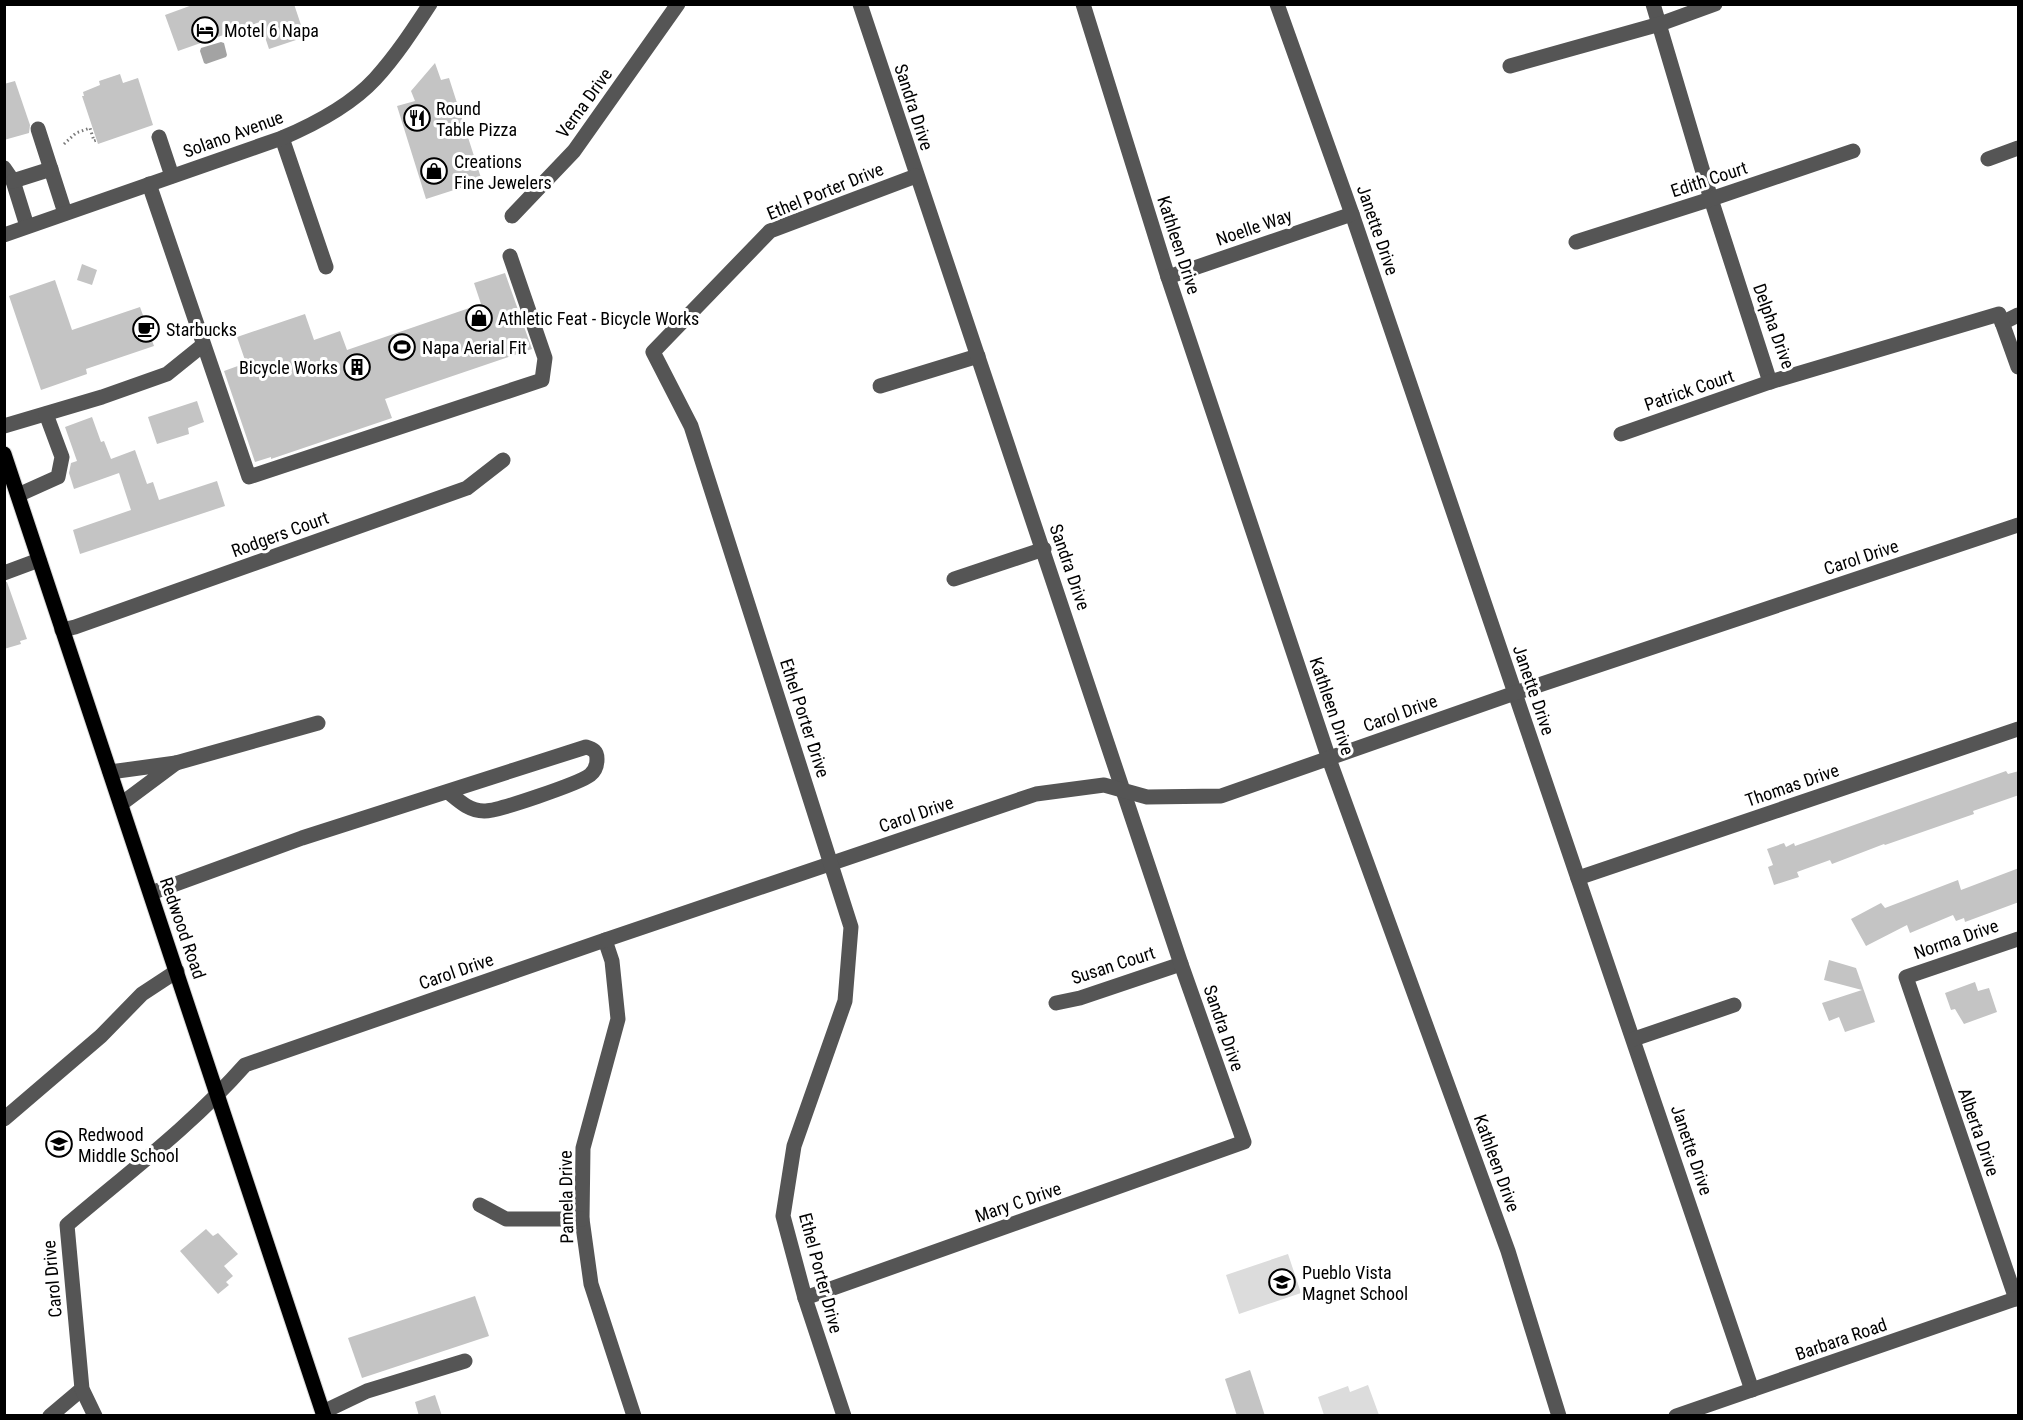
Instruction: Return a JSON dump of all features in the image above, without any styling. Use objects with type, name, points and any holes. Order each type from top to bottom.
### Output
[{"type":"main road","name":"Redwood Road","points":[[4,454],[324,1414]]},
{"type":"street","name":"Solano Avenue","points":[[4,235],[308,127],[343,106],[374,81],[398,52],[430,4]]},
{"type":"street","name":"Verna Drive","points":[[512,216],[573,152],[678,4]]},
{"type":"street","name":"Sandra Drive","points":[[860,4],[1181,964],[1244,1143]]},
{"type":"street","name":"Kathleen Drive","points":[[1083,4],[1168,277],[1329,759],[1508,1251],[1559,1416]]},
{"type":"street","name":"Janette Drive","points":[[1277,4],[1352,214],[1752,1390]]},
{"type":"street","name":"Delpha Drive","points":[[1653,4],[1711,199],[1770,382],[1999,314],[2002,323]]},
{"type":"street","points":[[1510,66],[1660,24],[1715,4]]},
{"type":"street","points":[[38,129],[65,213]]},
{"type":"street","points":[[159,137],[172,176]]},
{"type":"street","points":[[282,138],[326,267]]},
{"type":"street","points":[[1988,159],[2019,148]]},
{"type":"street","name":"Edith Court","points":[[1576,242],[1853,151]]},
{"type":"street","points":[[27,226],[9,175],[51,169]]},
{"type":"street","name":"Ethel Porter Drive","points":[[844,1416],[805,1298],[783,1216],[794,1146],[845,1001],[851,927],[691,426],[653,352],[770,231],[916,176]]},
{"type":"street","points":[[149,184],[249,477],[542,380],[545,358],[510,256]]},
{"type":"street","name":"Noelle Way","points":[[1168,277],[1352,214]]},
{"type":"street","points":[[2019,315],[2002,323],[2019,367]]},
{"type":"street","points":[[4,426],[167,374],[203,345]]},
{"type":"street","points":[[880,386],[978,356]]},
{"type":"street","name":"Patrick Court","points":[[1621,434],[1770,382]]},
{"type":"street","points":[[18,495],[58,477],[62,457],[46,414]]},
{"type":"street","name":"Rodgers Court","points":[[62,630],[467,488],[502,460]]},
{"type":"street","name":"Carol Drive","points":[[95,1416],[82,1389],[67,1225],[217,1096],[245,1065],[1036,794],[1104,785],[1147,797],[1221,796],[1515,693],[2019,525]]},
{"type":"street","points":[[954,579],[1044,549]]},
{"type":"street","points":[[4,573],[39,560]]},
{"type":"street","points":[[110,772],[176,763],[318,723]]},
{"type":"street","name":"Thomas Drive","points":[[1578,879],[2019,729]]},
{"type":"street","points":[[150,893],[302,838],[586,747],[597,754],[596,767],[593,772],[577,783],[490,811],[472,809],[448,792]]},
{"type":"street","points":[[121,804],[176,763]]},
{"type":"street","name":"Norma Drive","points":[[1906,976],[2019,939]]},
{"type":"street","name":"Pamela Drive","points":[[605,940],[612,961],[618,1019],[583,1148],[582,1219],[591,1284],[634,1416]]},
{"type":"street","name":"Susan Court","points":[[1056,1003],[1080,998],[1181,964]]},
{"type":"street","points":[[4,1119],[101,1036],[142,994],[177,971]]},
{"type":"street","name":"Alberta Drive","points":[[1906,976],[2017,1298]]},
{"type":"street","points":[[1634,1039],[1734,1005]]},
{"type":"street","name":"Mary C Drive","points":[[805,1298],[1244,1143]]},
{"type":"street","points":[[480,1205],[506,1219],[582,1219]]},
{"type":"street","name":"Barbara Road","points":[[1676,1416],[2017,1298]]},
{"type":"street","points":[[324,1414],[367,1391],[465,1361]]},
{"type":"street","points":[[50,1416],[82,1389]]},
{"type":"path","points":[[64,144],[76,134],[90,128],[94,141],[97,140]]},
{"type":"shaded area","points":[[224,43],[226,57],[204,63],[201,48]]},
{"type":"shaded area","points":[[1288,1254],[1301,1293],[1239,1314],[1226,1275]]},
{"type":"shaded area","points":[[1368,1385],[1379,1415],[1324,1415],[1318,1397],[1348,1386],[1350,1392]]},
{"type":"building","name":"Motel 6 Napa","points":[[195,4],[294,4],[305,37],[269,49],[260,22],[178,51],[165,15]]},
{"type":"building","points":[[435,63],[441,80],[449,78],[482,181],[426,199],[397,106],[415,101],[411,91]]},
{"type":"building","points":[[120,74],[123,83],[138,78],[153,125],[98,144],[82,96],[84,96],[83,92],[100,85],[99,81]]},
{"type":"building","points":[[15,81],[30,125],[29,133],[4,140],[4,84]]},
{"type":"building","points":[[82,264],[97,270],[92,285],[77,280]]},
{"type":"building","name":"Bicycle Works","points":[[505,273],[532,349],[385,399],[392,418],[271,459],[271,457],[255,462],[224,371],[246,363],[237,337],[305,314],[314,340],[340,331],[347,350],[481,304],[474,283]]},
{"type":"building","points":[[55,280],[72,330],[140,307],[154,346],[86,369],[87,374],[41,390],[9,296]]},
{"type":"building","points":[[197,401],[204,422],[188,428],[189,434],[157,444],[148,417]]},
{"type":"building","points":[[92,417],[101,442],[104,441],[111,459],[135,450],[147,484],[153,482],[159,500],[217,481],[225,506],[80,554],[73,530],[131,510],[119,473],[74,489],[69,473],[71,463],[77,461],[65,427]]},
{"type":"building","points":[[4,582],[7,582],[27,639],[20,641],[21,644],[4,649]]},
{"type":"building","points":[[2006,771],[2008,774],[2019,771],[2019,795],[1973,811],[1974,814],[1832,864],[1830,860],[1797,872],[1799,877],[1774,885],[1768,867],[1773,865],[1767,849],[1784,843],[1786,847],[1794,843],[1795,846]]},
{"type":"building","points":[[2019,868],[2019,902],[1965,922],[1964,918],[1956,921],[1953,915],[1910,933],[1907,925],[1866,946],[1851,919],[1881,903],[1885,908],[1958,880],[1961,890]]},
{"type":"building","points":[[1829,960],[1856,968],[1875,1022],[1845,1032],[1839,1017],[1829,1021],[1822,1003],[1862,990],[1824,980]]},
{"type":"building","points":[[1975,982],[1978,991],[1989,988],[1997,1012],[1964,1024],[1955,1009],[1951,1010],[1945,993]]},
{"type":"building","points":[[206,1229],[213,1236],[218,1233],[238,1254],[224,1266],[233,1276],[226,1282],[229,1285],[218,1294],[180,1251]]},
{"type":"building","points":[[475,1296],[489,1336],[362,1378],[348,1338]]},
{"type":"building","points":[[1250,1370],[1265,1416],[1237,1416],[1225,1379]]},
{"type":"building","points":[[435,1395],[442,1416],[419,1416],[415,1402]]},
{"type":"place","name":"Motel 6 Napa","points":[[205,30]]},
{"type":"place","name":"Round Table Pizza","points":[[417,118]]},
{"type":"place","name":"Creations Fine Jewelers","points":[[434,171]]},
{"type":"place","name":"Athletic Feat - Bicycle Works","points":[[479,318]]},
{"type":"place","name":"Starbucks","points":[[146,329]]},
{"type":"place","name":"Napa Aerial Fit","points":[[402,347]]},
{"type":"place","name":"Bicycle Works","points":[[357,367]]},
{"type":"place","name":"Redwood Middle School","points":[[59,1144]]},
{"type":"place","name":"Pueblo Vista Magnet School","points":[[1282,1282]]}]
